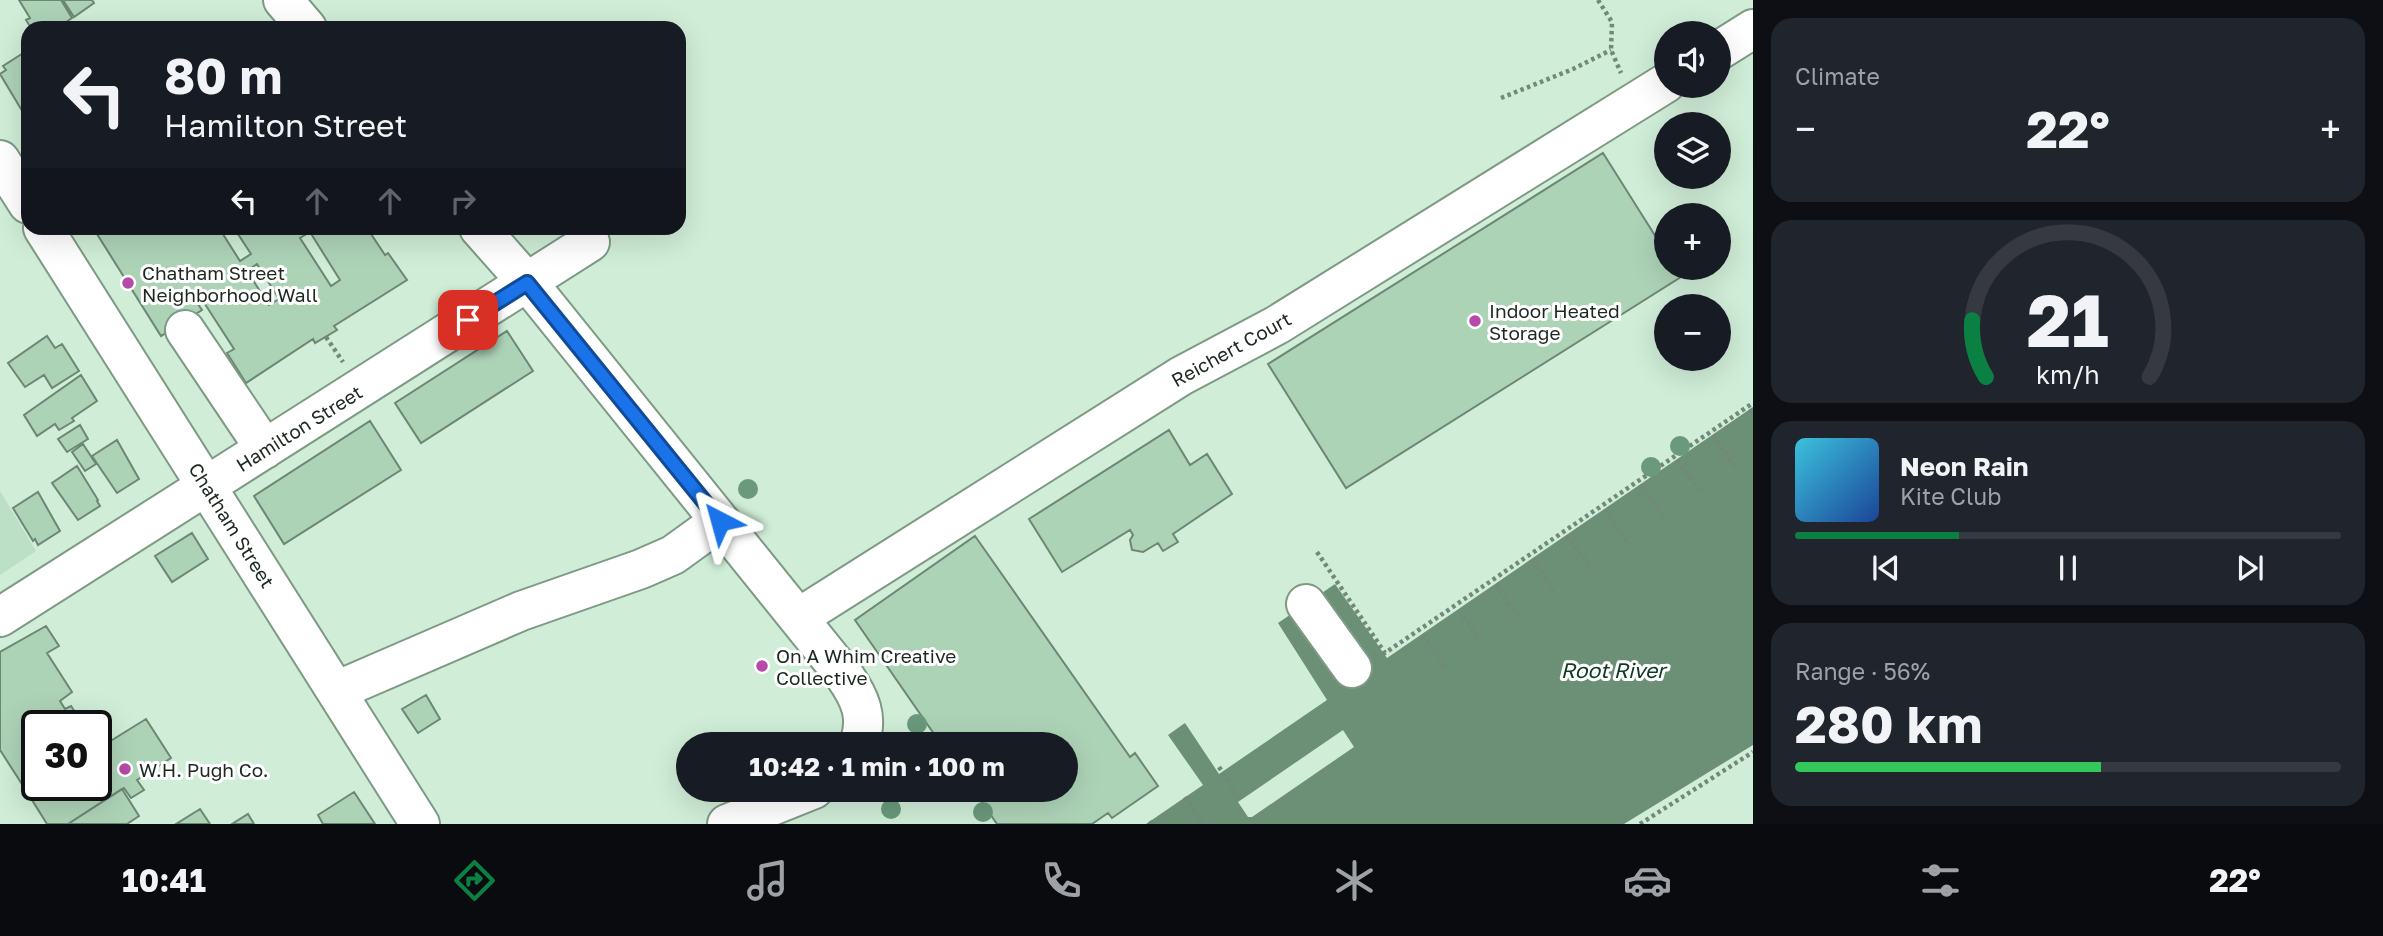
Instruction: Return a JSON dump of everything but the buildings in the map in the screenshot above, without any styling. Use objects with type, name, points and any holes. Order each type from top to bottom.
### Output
[{"type":"street","points":[[284,0],[301,21]]},
{"type":"street","points":[[1731,43],[1753,29]]},
{"type":"street","name":"Reichert Court","points":[[798,618],[1181,376],[1277,325],[1651,92]]},
{"type":"street","points":[[0,160],[21,193]]},
{"type":"street","name":"Chatham Street","points":[[47,235],[420,824]]},
{"type":"street","points":[[485,235],[527,283],[857,693],[864,711],[864,732]]},
{"type":"street","name":"Hamilton Street","points":[[0,617],[590,242]]},
{"type":"street","points":[[185,330],[265,449]]},
{"type":"street","points":[[337,691],[521,611],[673,555],[720,521]]},
{"type":"street","points":[[1306,604],[1352,668]]},
{"type":"street","points":[[727,824],[782,802]]},
{"type":"path","points":[[1598,0],[1612,22],[1611,50],[1628,90],[1651,92]]},
{"type":"path","points":[[1501,98],[1573,69],[1611,50]]},
{"type":"path","points":[[326,337],[333,348]]},
{"type":"path","points":[[1317,552],[1385,653],[1752,409]]},
{"type":"path","points":[[1713,435],[1737,469]]},
{"type":"path","points":[[1677,460],[1702,495]]},
{"type":"path","points":[[1640,485],[1664,518]]},
{"type":"path","points":[[1605,510],[1629,545]]},
{"type":"path","points":[[1566,536],[1592,569]]},
{"type":"path","points":[[1532,560],[1556,594]]},
{"type":"path","points":[[1496,585],[1519,619]]},
{"type":"path","points":[[1459,611],[1483,644]]},
{"type":"path","points":[[1423,635],[1446,669]]},
{"type":"path","points":[[1640,824],[1753,752]]},
{"type":"path","points":[[1219,767],[1241,801]]},
{"type":"path","points":[[1185,797],[1202,824]]},
{"type":"shaded area","points":[[0,491],[36,551],[0,575]]},
{"type":"water","name":"Root River","points":[[1753,407],[1753,745],[1624,824],[1146,824],[1203,785],[1168,735],[1185,723],[1219,774],[1327,700],[1278,623],[1335,584],[1387,658]]},
{"type":"pier","points":[[1343,730],[1354,747],[1252,817],[1248,817],[1238,802]]},
{"type":"place","name":"Chatham Street Neighborhood Wall","points":[[128,283]]},
{"type":"place","name":"Indoor Heated Storage","points":[[1475,321]]},
{"type":"place","name":"On A Whim Creative Collective","points":[[762,666]]},
{"type":"place","name":"W.H. Pugh Co.","points":[[125,769]]},
{"type":"route","points":[[468,320],[527,283],[720,521]]}]
